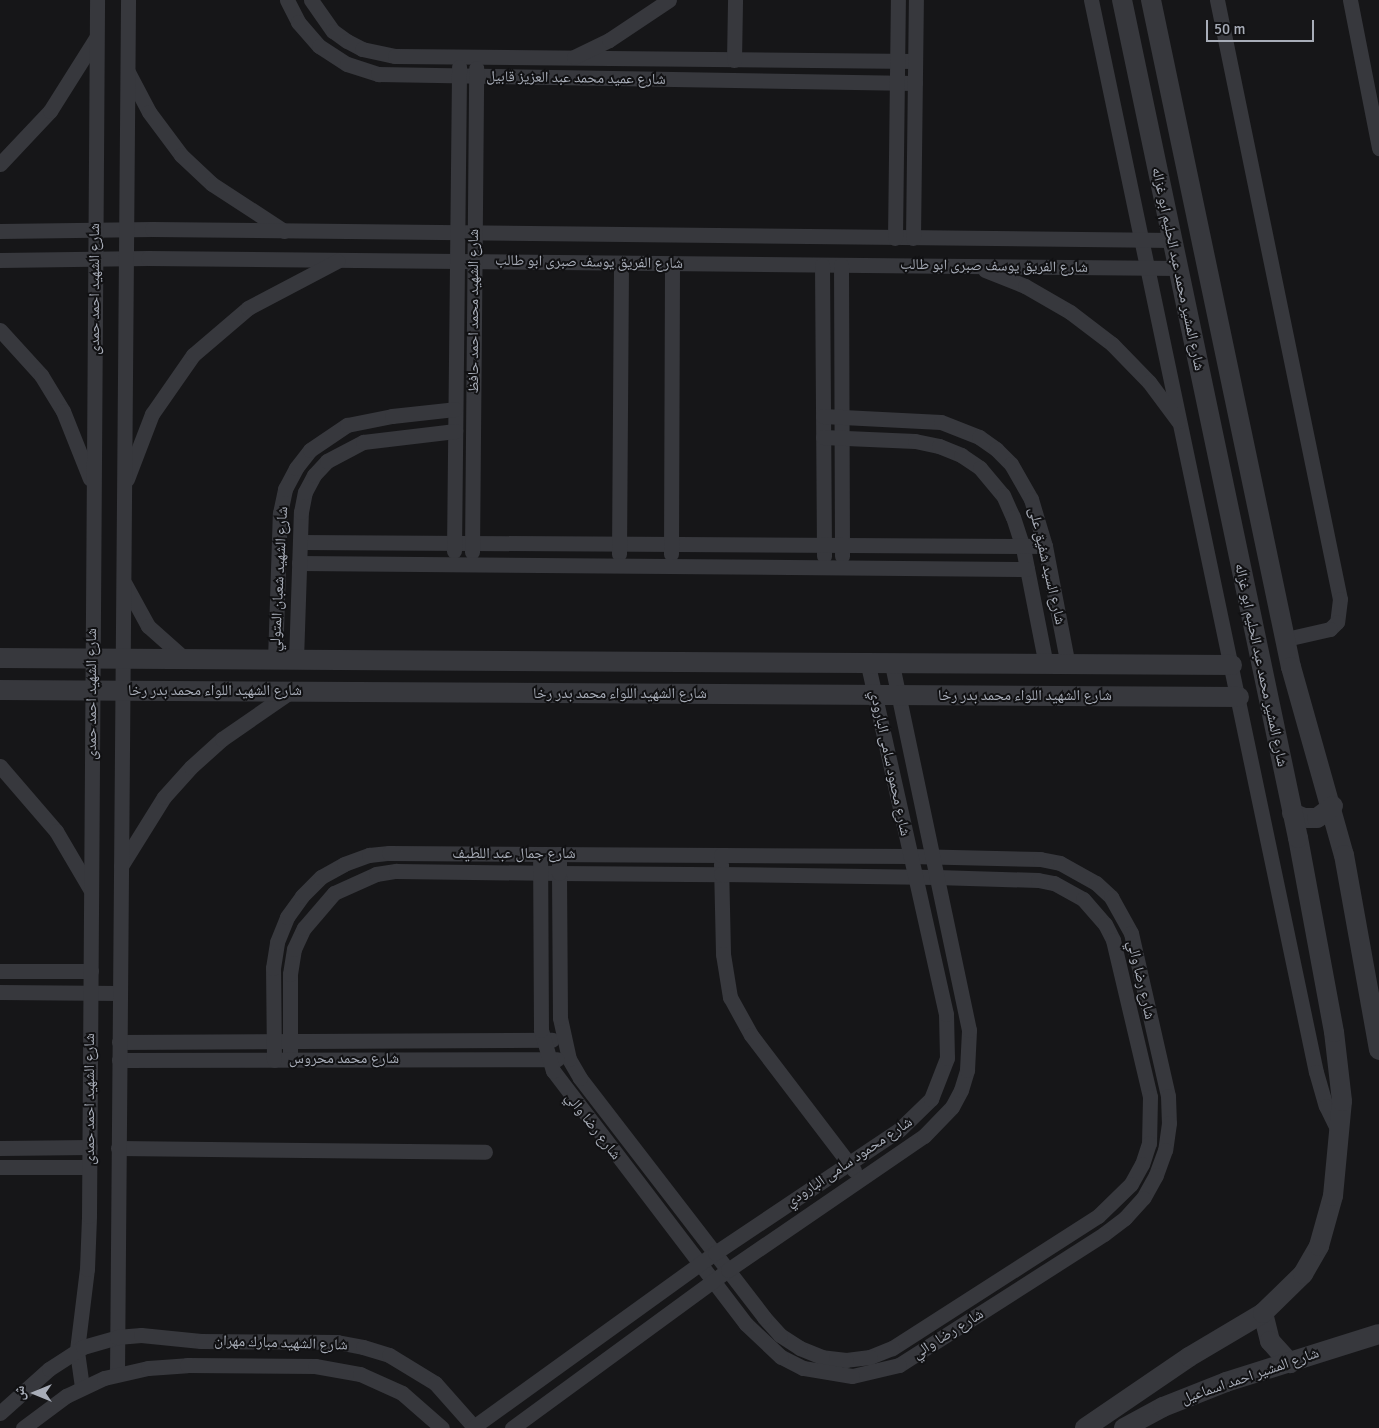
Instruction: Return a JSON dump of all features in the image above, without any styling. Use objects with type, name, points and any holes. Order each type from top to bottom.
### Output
[{"type":"street","name":"شارع الشهيد احمد حمدى","points":[[82,1387],[77,1350],[87,1269],[90,1147],[97,0]]},
{"type":"street","name":"شارع الشهيد احمد حمدى","points":[[117,1374],[121,659],[128,0]]},
{"type":"street","name":"شارع عميد محمد عبد العزيز قابيل","points":[[287,0],[307,35],[347,64],[378,74],[459,77],[915,83]]},
{"type":"street","name":"شارع عميد محمد عبد العزيز قابيل","points":[[311,0],[333,31],[362,49],[395,56],[915,61]]},
{"type":"street","points":[[572,58],[609,40],[669,0]]},
{"type":"street","points":[[734,60],[735,0]]},
{"type":"street","points":[[896,238],[898,0]]},
{"type":"street","points":[[913,238],[916,0]]},
{"type":"street","points":[[1090,0],[1239,697],[1316,1072],[1326,1106],[1341,1137]]},
{"type":"street","name":"شارع المشير محمد عبد الحليم ابو غزاله","points":[[1122,0],[1298,838],[1334,1032],[1342,1101],[1341,1137],[1333,1196],[1319,1246],[1292,1288],[1263,1313]]},
{"type":"street","name":"شارع المشير محمد عبد الحليم ابو غزاله","points":[[1152,0],[1286,639],[1338,829],[1379,1050]]},
{"type":"street","points":[[1217,0],[1340,599],[1337,622],[1330,629],[1286,639]]},
{"type":"street","points":[[1350,0],[1379,148]]},
{"type":"street","points":[[0,164],[50,111],[97,36]]},
{"type":"street","name":"شارع الشهيد محمد احمد حافظ","points":[[454,564],[459,58]]},
{"type":"street","name":"شارع الشهيد محمد احمد حافظ","points":[[472,564],[476,58]]},
{"type":"street","points":[[692,59],[692,80]]},
{"type":"street","points":[[128,71],[149,112],[182,155],[212,184],[286,232]]},
{"type":"street","name":"شارع الفريق يوسف صبرى ابو طالب","points":[[0,231],[95,232],[126,230],[1172,240]]},
{"type":"street","name":"شارع الفريق يوسف صبرى ابو طالب","points":[[0,260],[339,260],[1178,268]]},
{"type":"street","points":[[123,492],[152,414],[171,383],[193,355],[248,308],[339,260]]},
{"type":"street","points":[[619,565],[621,263]]},
{"type":"street","points":[[671,566],[672,263]]},
{"type":"street","points":[[822,265],[824,567]]},
{"type":"street","points":[[841,265],[842,567]]},
{"type":"street","points":[[976,266],[1025,286],[1070,312],[1098,334],[1149,382],[1180,424]]},
{"type":"street","points":[[0,330],[41,375],[63,411],[94,490]]},
{"type":"street","name":"شارع الشهيد شعبان المتولي","points":[[276,660],[280,513],[286,489],[296,468],[310,450],[347,425],[392,416],[455,410]]},
{"type":"street","name":"شارع السيد شفيق على","points":[[823,416],[941,422],[979,437],[996,449],[1022,481],[1031,499],[1045,546],[1068,665]]},
{"type":"street","name":"شارع الشهيد شعبان المتولي","points":[[296,660],[300,542],[305,492],[314,475],[327,461],[363,442],[455,431]]},
{"type":"street","name":"شارع السيد شفيق على","points":[[823,437],[915,441],[939,446],[961,455],[980,468],[1004,496],[1023,548],[1046,665]]},
{"type":"street","points":[[300,542],[1023,548],[1045,546]]},
{"type":"street","points":[[300,562],[1028,569]]},
{"type":"street","points":[[122,574],[132,602],[148,626],[185,659]]},
{"type":"street","name":"شارع الشهيد اللواء محمد بدر رخا","points":[[0,658],[1232,665]]},
{"type":"street","name":"شارع محمود سامى البارودي","points":[[473,1428],[715,1253],[917,1117],[931,1099],[947,1058],[946,1014],[868,664]]},
{"type":"street","name":"شارع محمود سامى البارودي","points":[[512,1428],[728,1270],[939,1123],[952,1108],[967,1070],[969,1030],[931,857],[892,664]]},
{"type":"street","name":"شارع الشهيد اللواء محمد بدر رخا","points":[[0,690],[1239,697]]},
{"type":"street","points":[[120,867],[164,797],[191,766],[222,739],[290,692]]},
{"type":"street","points":[[0,766],[56,831],[91,890]]},
{"type":"street","points":[[1292,813],[1304,818],[1317,818],[1333,806]]},
{"type":"street","points":[[1298,838],[1317,829],[1338,829]]},
{"type":"street","name":"شارع جمال عبد اللطيف","points":[[274,1060],[273,968],[277,942],[297,903],[321,878],[344,864],[388,853],[910,856]]},
{"type":"street","name":"شارع رضا والي","points":[[540,854],[543,1040],[548,1059],[560,1082],[762,1342],[781,1358],[819,1373],[852,1376],[899,1365],[1038,1277],[1125,1218],[1143,1198],[1156,1175],[1166,1150],[1170,1123],[1168,1096],[1130,933],[1122,914],[1111,897],[1079,871],[1040,858],[910,856]]},
{"type":"street","name":"شارع رضا والي","points":[[558,854],[563,1040],[580,1078],[780,1335],[807,1351],[846,1360],[870,1357],[892,1348],[1116,1202],[1142,1164],[1151,1127],[1150,1097],[1113,940],[1105,924],[1083,899],[1069,890],[1038,880],[914,877]]},
{"type":"street","points":[[721,855],[723,954],[730,997],[751,1035],[861,1179]]},
{"type":"street","name":"شارع جمال عبد اللطيف","points":[[290,1059],[290,981],[294,949],[317,909],[334,893],[354,881],[396,871],[914,877]]},
{"type":"street","points":[[0,971],[90,971]]},
{"type":"street","points":[[1126,995],[1143,989]]},
{"type":"street","points":[[0,992],[119,993]]},
{"type":"street","name":"شارع محمد محروس","points":[[118,1042],[563,1040]]},
{"type":"street","name":"شارع محمد محروس","points":[[118,1060],[570,1059]]},
{"type":"street","points":[[0,1148],[90,1147]]},
{"type":"street","points":[[118,1148],[485,1152]]},
{"type":"street","points":[[0,1167],[89,1167]]},
{"type":"street","points":[[1028,1261],[1038,1277]]},
{"type":"street","points":[[1263,1313],[1270,1341],[1290,1363]]},
{"type":"street","name":"شارع المشير احمد اسماعيل","points":[[1085,1428],[1189,1357],[1263,1313]]},
{"type":"street","points":[[609,1329],[622,1346]]},
{"type":"street","name":"شارع المشير احمد اسماعيل","points":[[1124,1428],[1194,1393],[1379,1334]]},
{"type":"street","name":"شارع الشهيد مبارك مهران","points":[[0,1414],[49,1370],[77,1350],[117,1337],[315,1341],[363,1347],[389,1355],[435,1383],[473,1428]]},
{"type":"street","name":"شارع الشهيد مبارك مهران","points":[[23,1428],[82,1387],[117,1374],[187,1365],[338,1368],[374,1379],[402,1393],[442,1428]]}]
